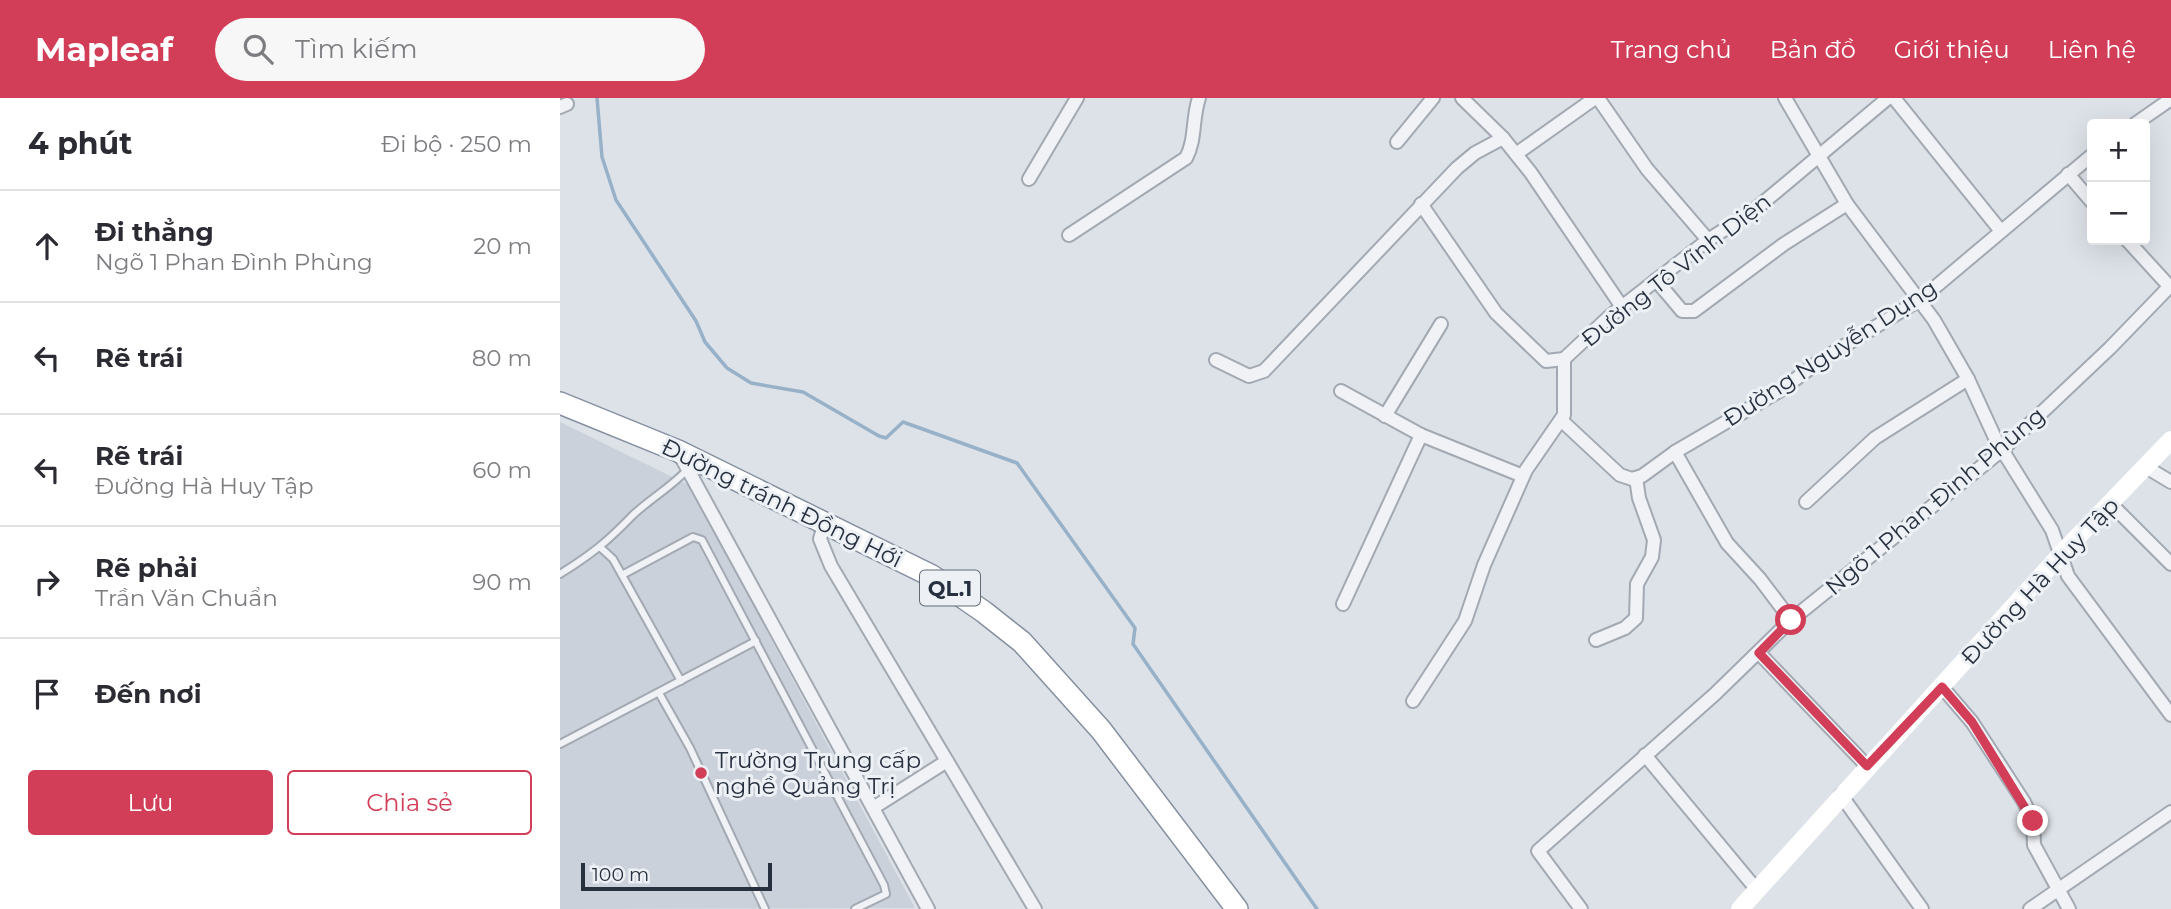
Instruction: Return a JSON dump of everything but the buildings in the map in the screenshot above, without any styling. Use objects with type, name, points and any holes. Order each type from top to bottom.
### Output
[{"type":"highway","name":"Đường tránh Đồng Hới","points":[[560,403],[932,576],[1022,642],[1101,730],[1237,909]]},
{"type":"main road","name":"Đường Hà Huy Tập","points":[[1740,909],[1867,766],[2171,440]]},
{"type":"street","points":[[1029,180],[1077,98]]},
{"type":"street","points":[[1069,235],[1186,158],[1192,149],[1194,114],[1199,98]]},
{"type":"street","points":[[1397,142],[1433,98]]},
{"type":"street","points":[[1462,98],[1516,154],[1622,307]]},
{"type":"street","points":[[1785,98],[1847,204],[1905,283],[1921,299],[1968,379],[2002,450],[2052,530],[2068,576],[2171,715]]},
{"type":"street","name":"Đường Tô Vĩnh Diện","points":[[1413,701],[1465,621],[1484,565],[1523,476],[1564,415],[1564,359],[1622,307],[1708,240],[1752,212],[1888,98]]},
{"type":"street","points":[[1894,98],[2000,229]]},
{"type":"street","points":[[1516,154],[1592,99],[1708,240]]},
{"type":"street","points":[[2143,119],[2171,99]]},
{"type":"street","points":[[1216,360],[1249,376],[1264,371],[1420,204],[1475,153],[1503,138]]},
{"type":"street","name":"Đường Nguyễn Dụng","points":[[1636,478],[1675,452],[1782,390],[1821,360],[1921,299],[2000,229],[2087,159]]},
{"type":"street","points":[[2068,174],[2087,196]]},
{"type":"street","points":[[1420,204],[1496,313],[1546,361],[1564,359]]},
{"type":"street","points":[[1656,280],[1682,312],[1694,312],[1784,244],[1847,204]]},
{"type":"street","points":[[2132,245],[2170,286]]},
{"type":"street","name":"Ngõ 1 Phan Đình Phùng","points":[[1581,909],[1538,851],[1759,653],[1791,620],[2002,450],[2110,348],[2170,286]]},
{"type":"street","points":[[1385,416],[1441,324]]},
{"type":"street","points":[[1807,502],[1875,438],[1968,379]]},
{"type":"street","points":[[1341,391],[1421,435],[1523,476]]},
{"type":"street","points":[[1560,419],[1620,475],[1636,478],[1639,498],[1654,540],[1654,551],[1637,584],[1636,618],[1625,628],[1597,640]]},
{"type":"street","points":[[1343,604],[1421,435]]},
{"type":"street","points":[[1675,452],[1727,543],[1760,579],[1791,620]]},
{"type":"street","points":[[683,460],[928,909]]},
{"type":"street","points":[[2146,467],[2171,482]]},
{"type":"street","points":[[2111,504],[2171,564]]},
{"type":"street","points":[[824,525],[820,539],[831,566],[1035,909]]},
{"type":"street","points":[[1759,653],[1867,766]]},
{"type":"street","points":[[1942,687],[1972,722],[2024,802],[2033,821],[2034,845],[2069,909]]},
{"type":"street","points":[[1645,755],[1757,890]]},
{"type":"street","points":[[873,808],[947,761]]},
{"type":"street","points":[[1841,795],[1922,909]]},
{"type":"street","points":[[2030,909],[2171,812]]},
{"type":"lane","points":[[560,574],[601,548],[633,516],[668,491],[683,460]]},
{"type":"lane","points":[[622,575],[681,543],[700,537],[884,885],[886,894],[855,909]]},
{"type":"lane","points":[[601,548],[622,575],[681,681]]},
{"type":"lane","points":[[560,744],[756,641]]},
{"type":"lane","points":[[659,693],[690,748],[765,909]]},
{"type":"shaded area","name":"Trường Trung cấp nghề Quảng Trị","points":[[560,422],[695,488],[771,639],[915,908],[560,909]]},
{"type":"waterway","points":[[597,98],[602,157],[616,200],[696,321],[705,342],[727,368],[751,383],[803,392],[879,436],[886,438],[903,422],[1017,463],[1135,628],[1133,644],[1317,909]]},
{"type":"place","name":"Trường Trung cấp nghề Quảng Trị","points":[[701,773]]},
{"type":"route","points":[[1791,620],[1759,653],[1867,766],[1942,687],[1972,722],[2024,802],[2033,821]]}]
